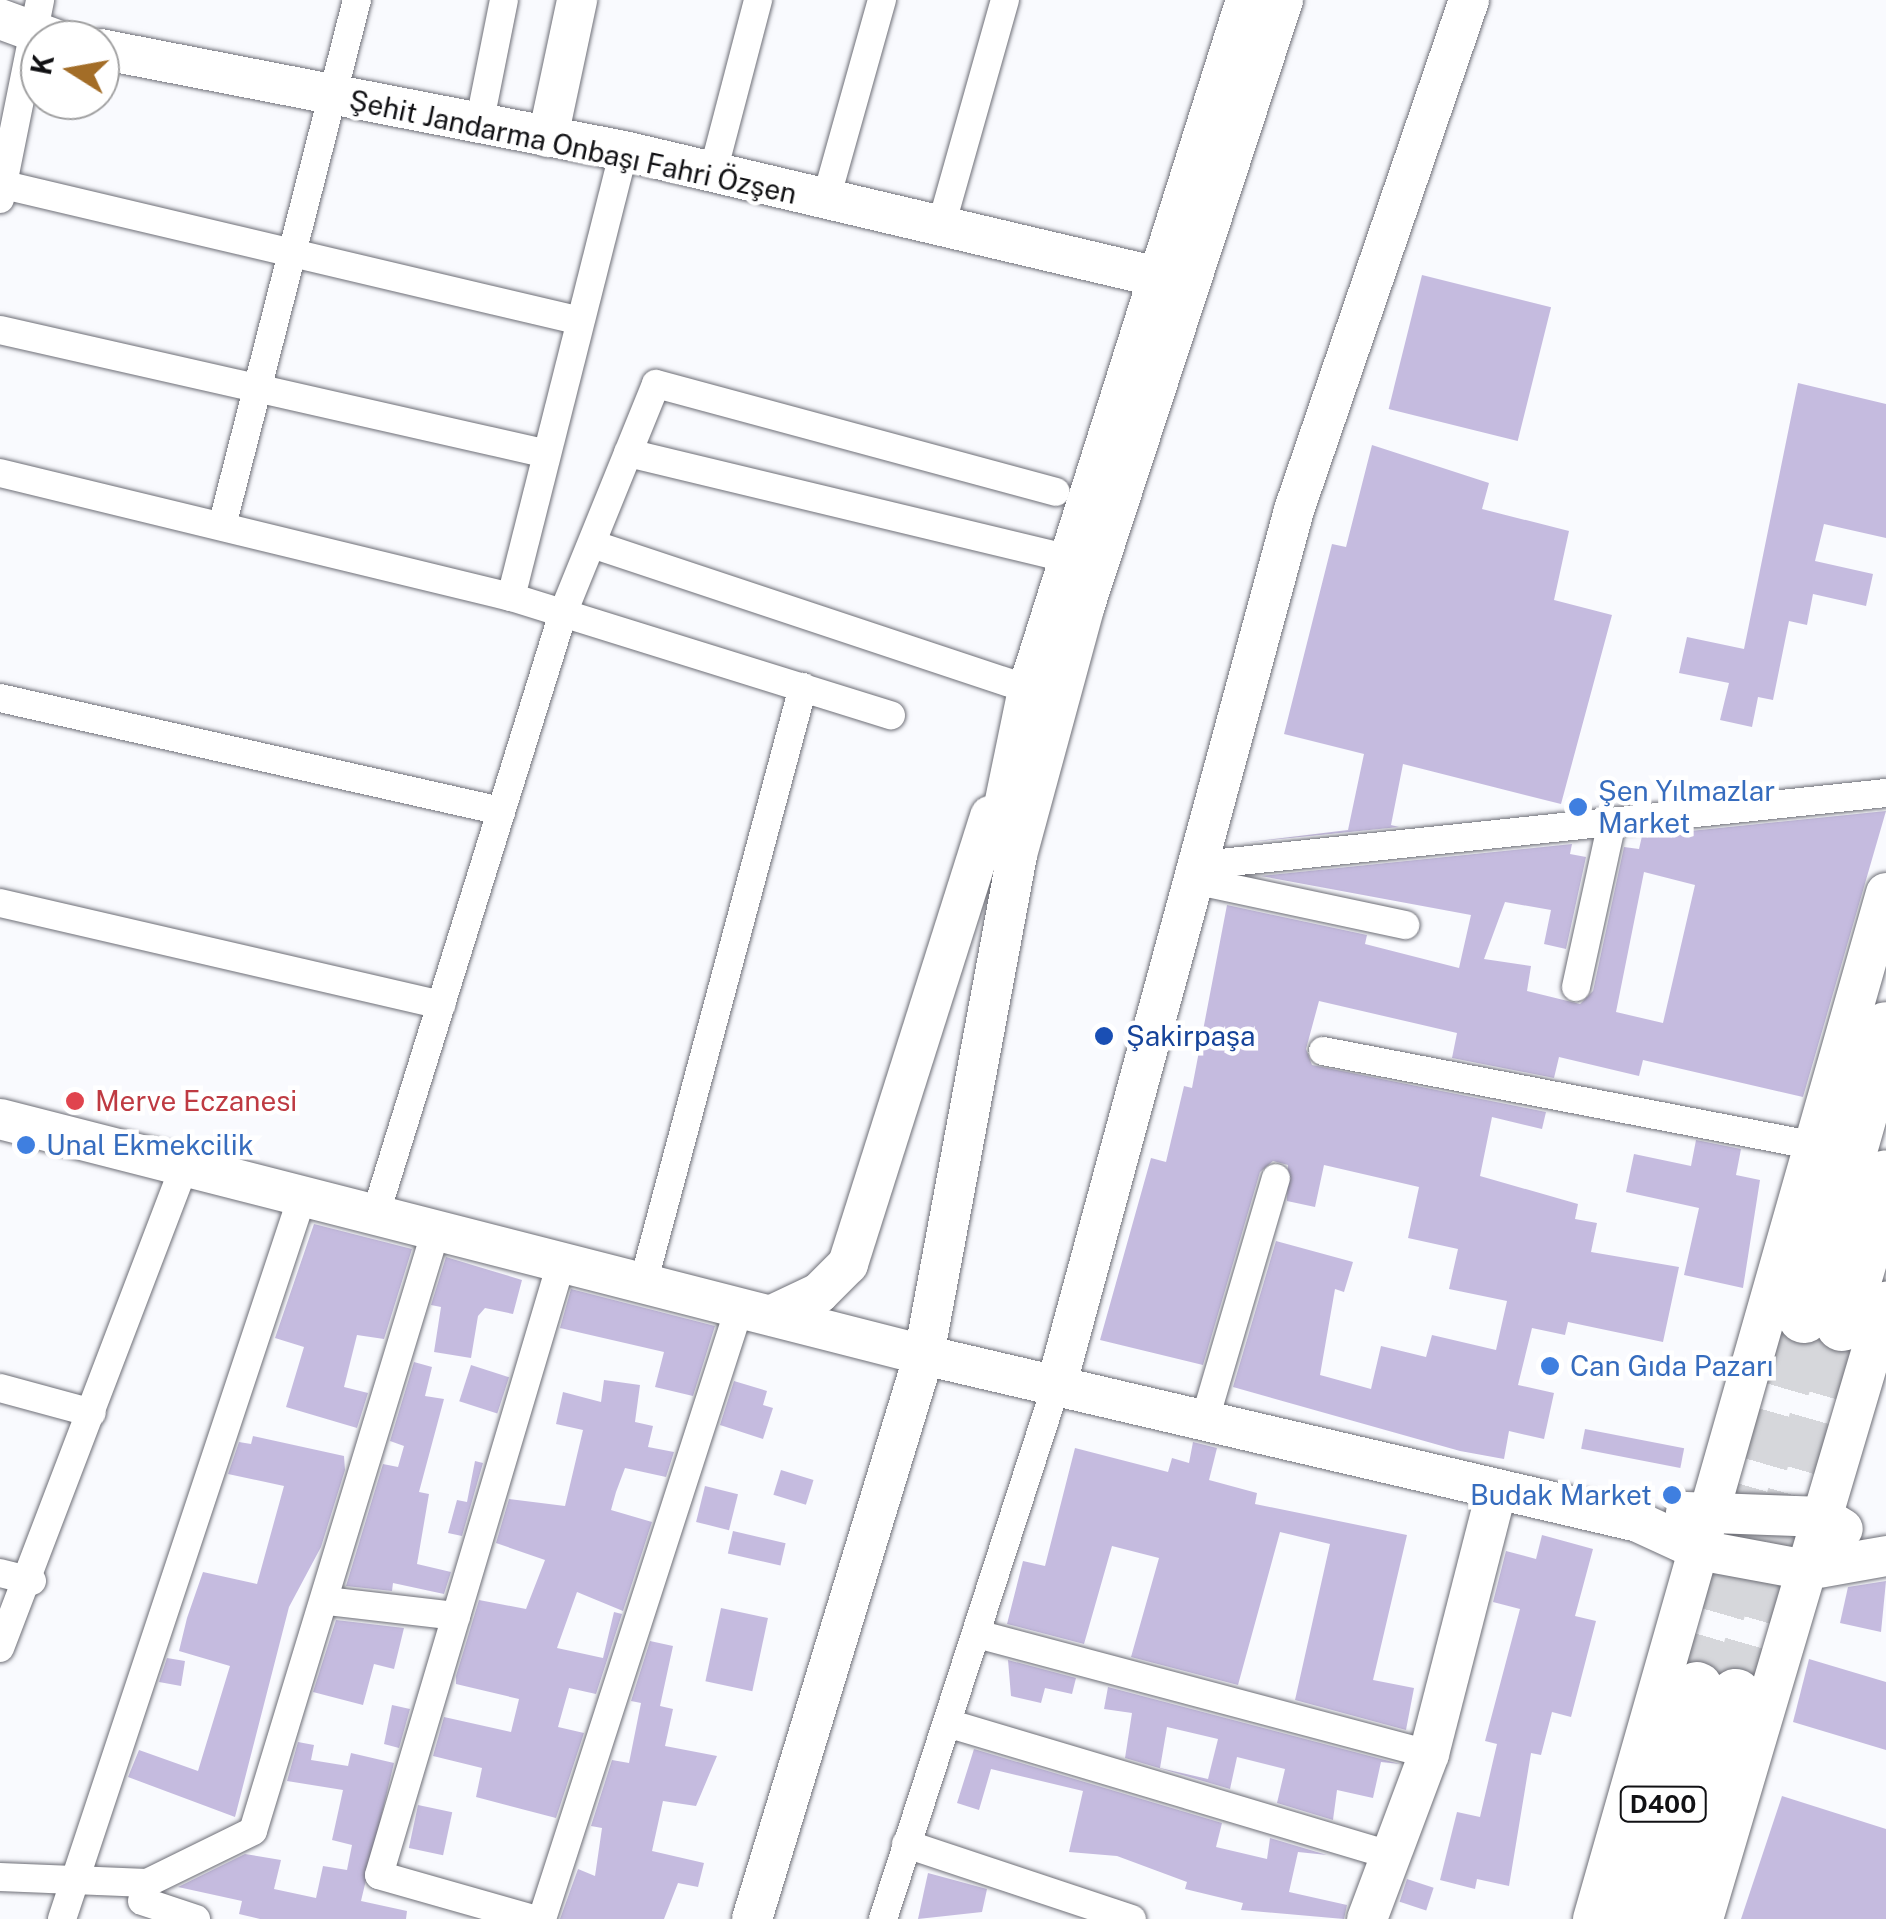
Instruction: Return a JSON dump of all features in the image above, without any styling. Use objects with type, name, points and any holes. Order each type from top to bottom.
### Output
[{"type":"highway","points":[[1844,1315],[1886,1028]]},
{"type":"highway","points":[[1844,1315],[1886,1176]]},
{"type":"highway","name":"D400","points":[[1628,1919],[1717,1692],[1672,1919]]},
{"type":"main road","points":[[548,137],[577,0]]},
{"type":"main road","points":[[756,1310],[819,1292],[848,1264],[1162,278],[1246,0]]},
{"type":"main road","points":[[752,1919],[912,1352],[1017,855],[1084,608],[1283,0]]},
{"type":"main road","points":[[1057,1383],[1200,873],[1294,510],[1469,0]]},
{"type":"main road","name":"Şehit Jandarma Onbaşı Fahri Özşen","points":[[120,53],[335,98],[624,151],[1162,278]]},
{"type":"main road","points":[[727,1919],[912,1352],[1014,741]]},
{"type":"main road","points":[[1593,1919],[1886,892]]},
{"type":"main road","points":[[0,1120],[644,1280],[912,1352],[1205,1418],[1496,1493],[1638,1522],[1700,1550],[1808,1570],[1886,1556]]},
{"type":"main road","points":[[1703,1919],[1824,1517],[1844,1315]]},
{"type":"main road","points":[[1367,1919],[1429,1754],[1496,1493]]},
{"type":"main road","points":[[1638,1522],[1711,1506],[1824,1517],[1886,1556]]},
{"type":"street","points":[[222,526],[335,98],[357,0]]},
{"type":"street","points":[[479,125],[504,0]]},
{"type":"street","points":[[713,172],[758,0]]},
{"type":"street","points":[[826,199],[882,0]]},
{"type":"street","points":[[941,226],[1005,0]]},
{"type":"street","points":[[20,88],[1,189],[576,320]]},
{"type":"street","points":[[510,597],[542,453],[624,151]]},
{"type":"street","points":[[0,330],[542,453]]},
{"type":"street","points":[[375,1216],[563,613],[656,384],[1056,492]]},
{"type":"street","points":[[628,453],[1073,560]]},
{"type":"street","points":[[0,472],[510,597],[891,714]]},
{"type":"street","points":[[592,544],[1028,689]]},
{"type":"street","points":[[644,1280],[803,688]]},
{"type":"street","points":[[0,698],[501,811]]},
{"type":"street","points":[[1200,873],[1886,793]]},
{"type":"street","points":[[1576,988],[1612,822]]},
{"type":"street","points":[[1200,873],[1405,925]]},
{"type":"street","points":[[0,903],[440,1005]]},
{"type":"street","points":[[1323,1051],[1813,1145]]},
{"type":"street","points":[[0,1648],[32,1581],[184,1166]]},
{"type":"street","points":[[1205,1418],[1276,1178]]},
{"type":"street","points":[[62,1919],[302,1197]]},
{"type":"street","points":[[142,1901],[253,1831],[327,1601],[436,1230]]},
{"type":"street","points":[[533,1919],[379,1875],[562,1260]]},
{"type":"street","points":[[542,1919],[756,1310]]},
{"type":"street","points":[[883,1919],[1057,1383]]},
{"type":"street","points":[[0,1388],[92,1413]]},
{"type":"street","points":[[0,1573],[32,1581]]},
{"type":"street","points":[[327,1601],[456,1616]]},
{"type":"street","points":[[977,1634],[1429,1754]]},
{"type":"street","points":[[947,1722],[1392,1856]]},
{"type":"street","points":[[906,1844],[1132,1919]]},
{"type":"street","points":[[0,1877],[72,1883],[196,1919]]},
{"type":"building","points":[[1422,275],[1551,307],[1518,441],[1389,409]]},
{"type":"building","points":[[1798,383],[1886,404],[1886,538],[1824,524],[1815,561],[1873,574],[1866,606],[1813,594],[1807,625],[1789,621],[1773,700],[1758,697],[1752,727],[1720,720],[1729,683],[1679,673],[1687,637],[1744,649]]},
{"type":"building","points":[[1372,445],[1489,483],[1482,509],[1569,531],[1554,600],[1612,615],[1561,804],[1403,764],[1391,825],[1399,827],[1241,843],[1348,830],[1364,754],[1284,734],[1332,544],[1346,547]]},
{"type":"building","points":[[1886,811],[1803,1097],[1643,1060],[1639,1076],[1559,1057],[1554,1078],[1452,1058],[1457,1033],[1319,1001],[1306,1049],[1312,1065],[1546,1112],[1542,1129],[1492,1117],[1480,1176],[1578,1204],[1575,1219],[1597,1223],[1591,1252],[1679,1267],[1663,1342],[1568,1322],[1565,1335],[1532,1328],[1518,1385],[1554,1393],[1544,1439],[1509,1431],[1504,1459],[1460,1451],[1233,1387],[1276,1241],[1353,1262],[1344,1292],[1335,1289],[1320,1375],[1371,1389],[1381,1346],[1426,1357],[1432,1335],[1496,1350],[1507,1301],[1449,1289],[1458,1249],[1408,1238],[1419,1187],[1324,1165],[1315,1207],[1287,1201],[1288,1165],[1273,1161],[1260,1172],[1203,1365],[1100,1340],[1151,1158],[1166,1162],[1184,1086],[1192,1088],[1227,905],[1367,935],[1365,944],[1459,968],[1471,915],[1261,876],[1572,844],[1570,854],[1586,857],[1566,949],[1544,944],[1551,910],[1505,902],[1484,959],[1531,966],[1527,991],[1580,1004],[1593,991],[1624,847],[1639,849],[1642,836]],"holes":[[[1644,872],[1695,885],[1663,1023],[1616,1012]]]},
{"type":"building","points":[[1696,1140],[1741,1149],[1736,1175],[1760,1180],[1743,1288],[1684,1275],[1699,1208],[1626,1192],[1634,1154],[1691,1166]]},
{"type":"building","points":[[314,1224],[412,1249],[384,1339],[357,1335],[344,1387],[368,1393],[357,1428],[286,1407],[304,1347],[275,1338]]},
{"type":"building","points":[[446,1257],[522,1280],[513,1314],[485,1308],[478,1316],[471,1358],[434,1352],[441,1307],[431,1305]]},
{"type":"building","points":[[571,1289],[715,1326],[693,1396],[655,1387],[664,1352],[560,1328]]},
{"type":"building","points":[[414,1362],[432,1367],[425,1396],[444,1399],[419,1492],[429,1494],[417,1564],[451,1572],[444,1594],[393,1583],[392,1591],[346,1586],[383,1464],[398,1467],[404,1446],[390,1441]]},
{"type":"building","points":[[471,1365],[509,1377],[497,1414],[459,1401]]},
{"type":"building","points":[[604,1380],[640,1385],[635,1422],[653,1426],[648,1447],[674,1452],[666,1477],[625,1468],[616,1492],[611,1510],[652,1522],[623,1611],[577,1592],[557,1648],[603,1658],[614,1612],[622,1614],[596,1694],[569,1688],[558,1727],[584,1733],[556,1818],[476,1797],[482,1768],[433,1756],[444,1717],[511,1732],[519,1699],[456,1684],[456,1676],[479,1600],[526,1609],[545,1560],[496,1543],[509,1499],[565,1506],[583,1430],[556,1424],[563,1392],[601,1402]]},
{"type":"building","points":[[734,1381],[767,1391],[763,1405],[773,1408],[763,1439],[720,1425]]},
{"type":"building","points":[[1585,1429],[1684,1448],[1680,1468],[1581,1449]]},
{"type":"building","points":[[253,1436],[344,1456],[345,1470],[321,1547],[289,1607],[235,1817],[128,1777],[139,1750],[198,1771],[230,1666],[179,1651],[187,1618],[203,1572],[257,1584],[284,1486],[228,1474],[239,1442],[251,1444]]},
{"type":"building","points":[[1193,1442],[1217,1448],[1209,1480],[1257,1493],[1255,1504],[1407,1535],[1373,1680],[1414,1688],[1406,1730],[1295,1700],[1330,1544],[1280,1532],[1238,1685],[1131,1657],[1159,1558],[1112,1546],[1084,1644],[1007,1624],[1023,1561],[1045,1566],[1075,1448],[1168,1472],[1172,1458],[1189,1463]]},
{"type":"building","points":[[475,1461],[483,1463],[462,1536],[448,1533],[457,1500],[467,1502]]},
{"type":"building","points":[[781,1470],[814,1480],[806,1505],[773,1495]]},
{"type":"building","points":[[705,1486],[738,1494],[729,1530],[696,1522]]},
{"type":"building","points":[[733,1531],[786,1543],[780,1566],[728,1553]]},
{"type":"building","points":[[1542,1535],[1593,1549],[1575,1616],[1596,1621],[1571,1717],[1552,1712],[1541,1755],[1531,1753],[1509,1886],[1477,1879],[1475,1889],[1440,1880],[1457,1812],[1480,1817],[1497,1744],[1485,1741],[1520,1609],[1493,1602],[1506,1551],[1536,1559]]},
{"type":"building","points":[[1886,1581],[1881,1632],[1840,1623],[1848,1587]]},
{"type":"building","points":[[721,1608],[768,1618],[752,1691],[705,1681]]},
{"type":"building","points":[[336,1620],[404,1628],[394,1669],[374,1664],[363,1705],[313,1692]]},
{"type":"building","points":[[650,1641],[673,1646],[660,1706],[673,1709],[665,1746],[717,1756],[696,1806],[663,1801],[652,1851],[704,1863],[698,1887],[678,1883],[664,1919],[560,1919],[578,1869],[595,1876],[602,1828],[591,1826],[612,1760],[629,1763],[641,1703],[631,1701]]},
{"type":"building","points":[[167,1658],[185,1661],[181,1686],[159,1682]]},
{"type":"building","points":[[1809,1659],[1886,1682],[1886,1750],[1793,1722]]},
{"type":"building","points":[[1008,1660],[1076,1678],[1072,1694],[1045,1688],[1041,1703],[1011,1696]]},
{"type":"building","points":[[1108,1687],[1400,1764],[1381,1762],[1373,1798],[1337,1790],[1333,1820],[1277,1803],[1285,1769],[1237,1757],[1230,1789],[1125,1758],[1132,1713],[1104,1709]],"holes":[[[1167,1727],[1218,1739],[1208,1779],[1160,1768]]]},
{"type":"building","points":[[392,1705],[410,1709],[399,1748],[384,1744]]},
{"type":"building","points":[[298,1742],[314,1745],[311,1760],[348,1766],[351,1753],[394,1763],[361,1901],[407,1911],[406,1919],[260,1919],[239,1914],[242,1901],[178,1887],[245,1854],[281,1860],[274,1889],[316,1898],[323,1866],[347,1870],[352,1845],[332,1840],[343,1790],[287,1781]]},
{"type":"building","points":[[974,1749],[1222,1823],[1216,1847],[1267,1859],[1270,1838],[1327,1855],[1298,1852],[1289,1892],[1347,1905],[1344,1919],[1241,1910],[1243,1903],[1185,1889],[1187,1882],[1117,1856],[1069,1852],[1083,1791],[991,1769],[979,1810],[957,1803]]},
{"type":"building","points":[[1782,1796],[1886,1829],[1886,1919],[1741,1919]]},
{"type":"building","points":[[418,1805],[452,1812],[443,1855],[409,1848]]},
{"type":"building","points":[[928,1873],[987,1889],[982,1912],[918,1919]]},
{"type":"building","points":[[1407,1879],[1434,1888],[1426,1910],[1400,1902]]},
{"type":"tunnel","points":[[1697,1688],[1804,1317]]},
{"type":"tunnel","points":[[1736,1695],[1842,1325]]},
{"type":"place","name":"Şen Yılmazlar Market","points":[[1578,807]]},
{"type":"place","name":"Şakirpaşa","points":[[1104,1036]]},
{"type":"place","name":"Merve Eczanesi","points":[[75,1101]]},
{"type":"place","name":"Unal Ekmekcilik","points":[[26,1145]]},
{"type":"place","name":"Can Gıda Pazarı","points":[[1550,1366]]},
{"type":"place","name":"Budak Market","points":[[1672,1495]]}]
